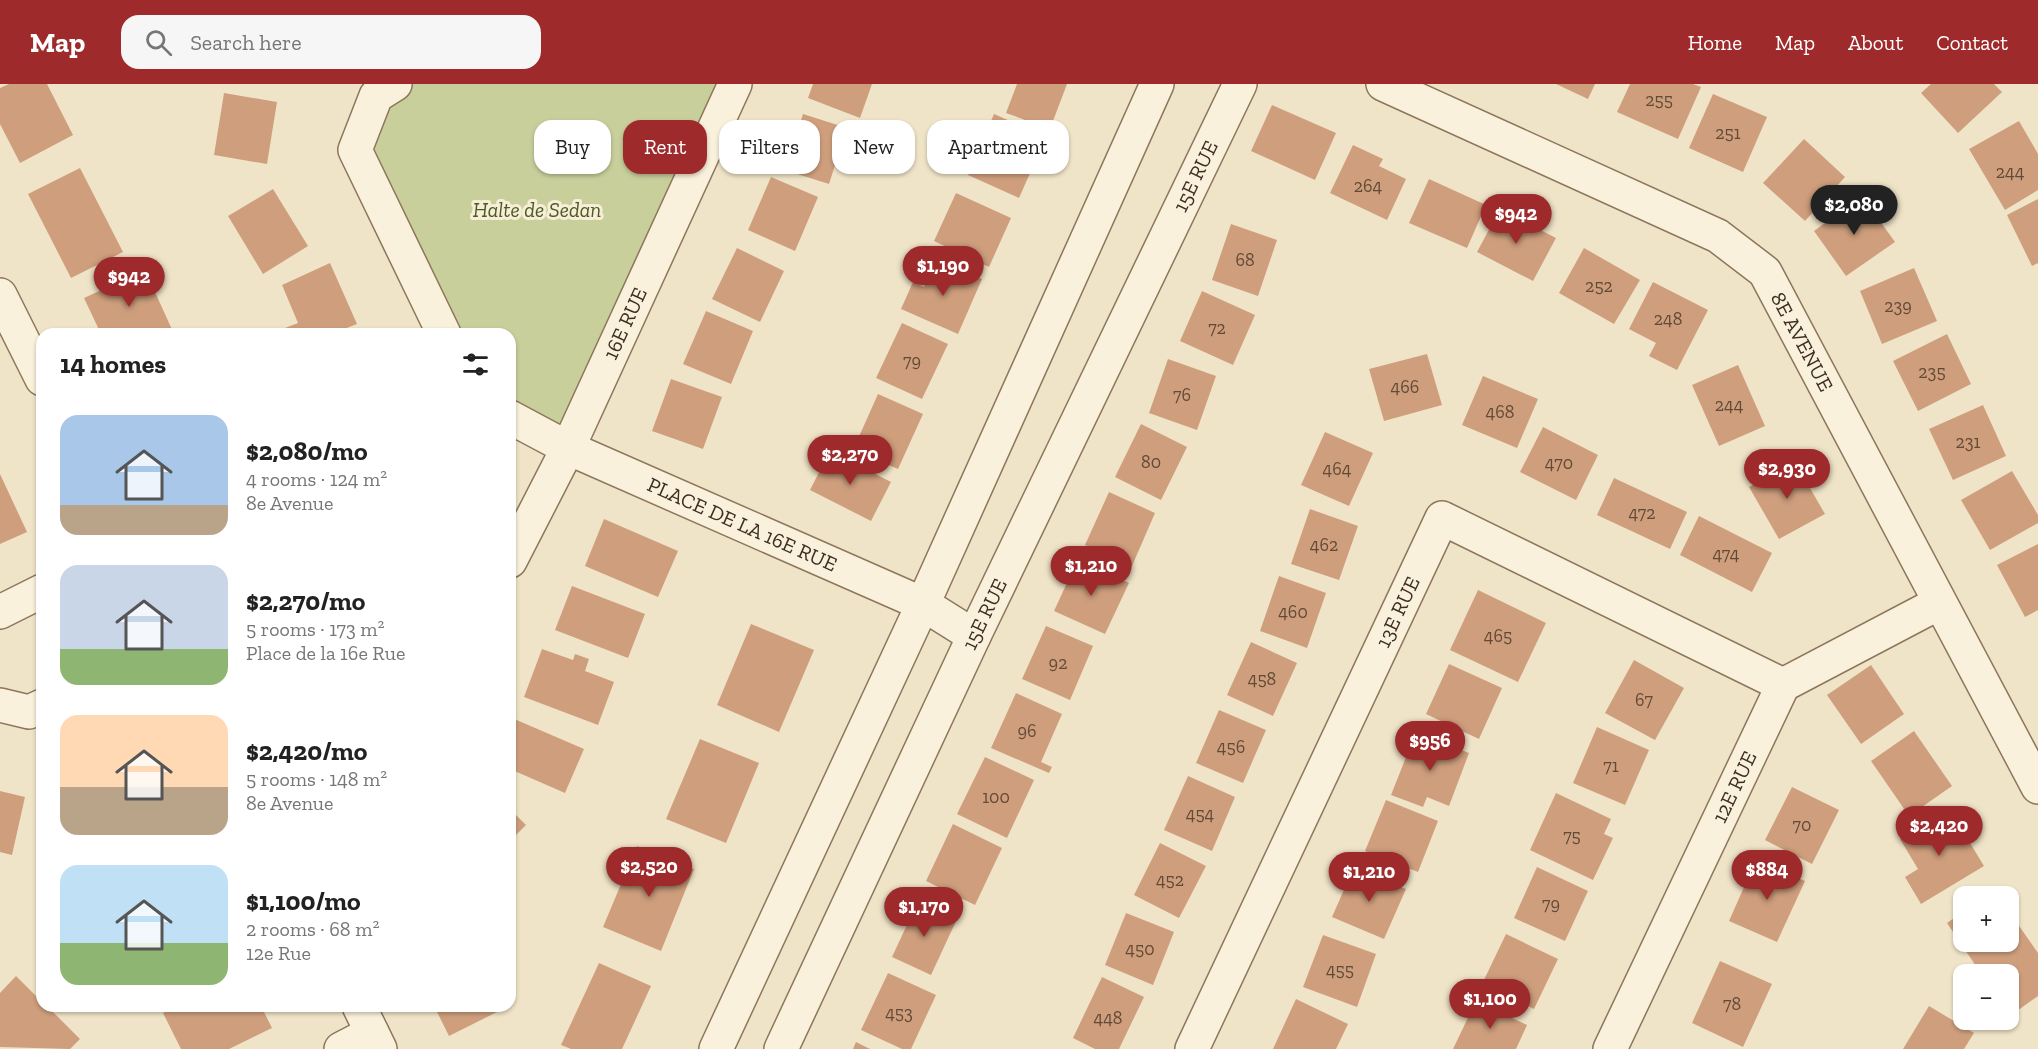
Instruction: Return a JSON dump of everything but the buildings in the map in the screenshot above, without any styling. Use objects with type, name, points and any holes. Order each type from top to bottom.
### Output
[{"type":"street","points":[[395,84],[376,96],[355,150],[441,328]]},
{"type":"street","name":"16E RUE","points":[[516,549],[568,448],[735,84]]},
{"type":"street","points":[[716,1049],[923,603],[1157,84]]},
{"type":"street","name":"15E RUE","points":[[781,1049],[974,636],[1240,84]]},
{"type":"street","name":"8E AVENUE","points":[[1383,84],[1718,236],[1765,272],[2038,788]]},
{"type":"street","points":[[0,295],[36,367]]},
{"type":"street","name":"PLACE DE LA 16E RUE","points":[[516,420],[568,448],[923,603],[974,636]]},
{"type":"street","name":"13E RUE","points":[[1192,1049],[1442,518],[1783,685]]},
{"type":"street","points":[[0,612],[36,594]]},
{"type":"street","points":[[1783,685],[1939,603]]},
{"type":"street","name":"12E RUE","points":[[1610,1049],[1783,685]]},
{"type":"street","points":[[0,705],[29,712],[36,709]]},
{"type":"street","points":[[341,1049],[370,1030]]},
{"type":"green space","name":"Halte de Sedan","points":[[395,84],[735,84],[707,145],[707,120],[623,120],[623,174],[694,174],[568,448],[516,420],[516,328],[441,328],[355,150]]}]
